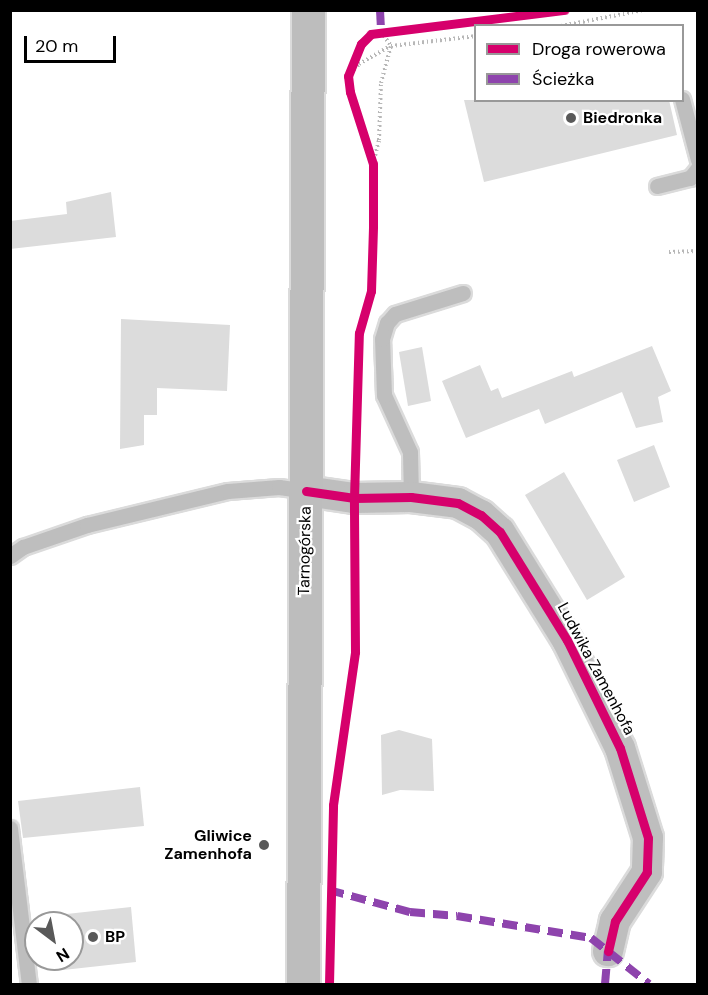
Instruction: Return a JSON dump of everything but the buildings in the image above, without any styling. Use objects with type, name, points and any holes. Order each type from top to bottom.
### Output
[{"type":"main road","name":"Tarnogórska","points":[[303,984],[308,10]]},
{"type":"street","name":"Ludwika Zamenhofa","points":[[306,491],[354,498],[411,497],[458,503],[481,514],[500,532],[567,640],[621,748],[648,838],[647,872],[615,921],[608,951]]},
{"type":"lane","points":[[683,102],[698,160]]},
{"type":"lane","points":[[657,186],[690,178],[698,168]]},
{"type":"lane","points":[[411,497],[410,453],[384,395],[382,339],[387,323],[396,314],[463,293]]},
{"type":"lane","points":[[10,556],[22,546],[87,525],[228,491],[279,487],[306,491]]},
{"type":"lane","points":[[10,828],[29,984]]},
{"type":"path","points":[[571,24],[643,10]]},
{"type":"path","points":[[371,34],[394,31]]},
{"type":"path","points":[[381,32],[391,45]]},
{"type":"path","points":[[349,80],[359,64],[391,45],[474,36]]},
{"type":"path","points":[[374,164],[379,140],[381,83],[391,45]]},
{"type":"path","points":[[349,80],[356,53]]},
{"type":"path","points":[[368,142],[374,164]]},
{"type":"path","points":[[669,252],[698,251]]},
{"type":"marked path","points":[[380,10],[381,32]]},
{"type":"marked path","points":[[329,890],[410,912],[457,916],[591,938],[649,984]]},
{"type":"marked path","points":[[605,984],[608,951]]},
{"type":"cycle path","points":[[329,984],[333,805],[355,652],[354,498],[359,333],[371,291],[373,226],[373,164],[350,92],[348,76],[361,44],[371,34],[565,10]]},
{"type":"cycle path","points":[[306,491],[354,498],[411,497],[458,503],[481,515],[500,532],[567,640],[620,748],[648,838],[647,872],[615,921],[608,951]]},
{"type":"place","name":"Biedronka","points":[[571,118]]},
{"type":"place","name":"Gliwice Zamenhofa","points":[[264,845]]},
{"type":"place","name":"BP","points":[[93,937]]}]
